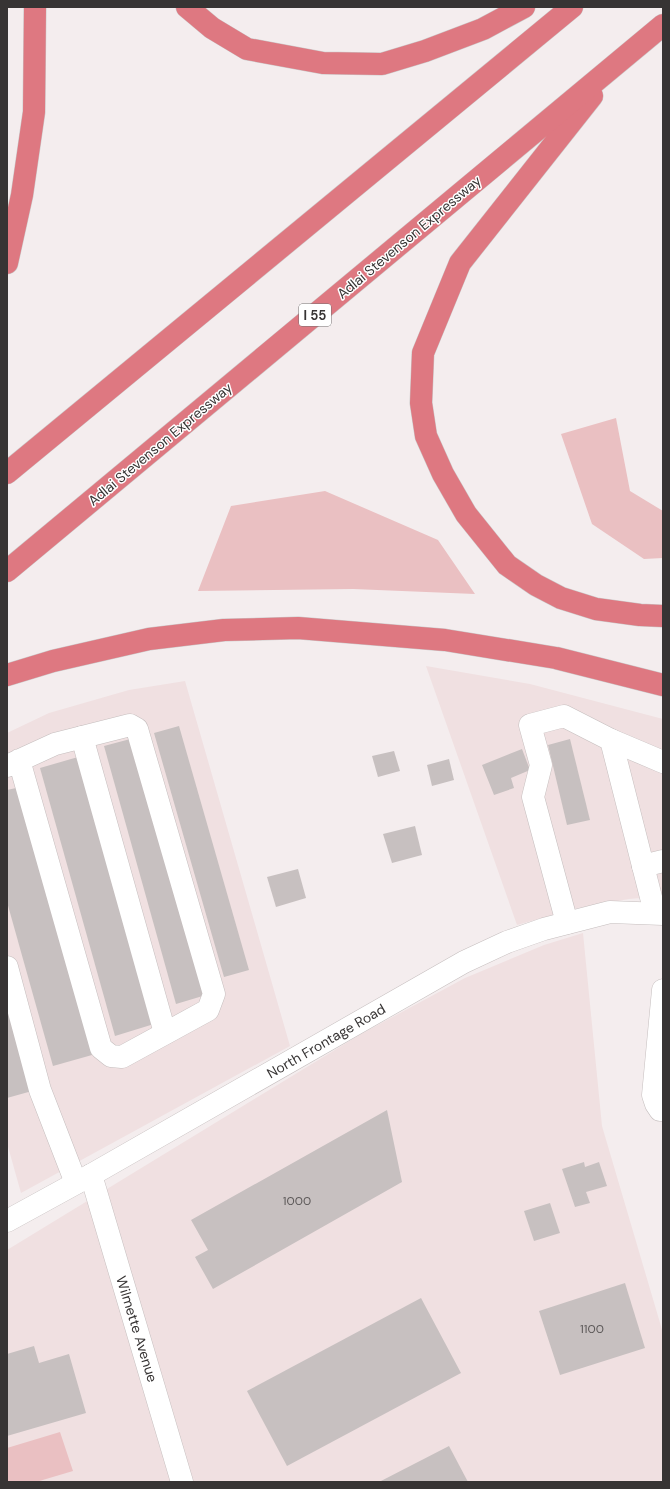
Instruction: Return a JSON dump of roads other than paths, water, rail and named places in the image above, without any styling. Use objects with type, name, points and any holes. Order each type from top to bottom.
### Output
[{"type":"highway","points":[[7,263],[22,195],[34,112],[35,7]]},
{"type":"highway","points":[[187,7],[212,28],[247,49],[323,63],[382,64],[425,51],[483,29],[524,7]]},
{"type":"highway","points":[[7,473],[572,7]]},
{"type":"highway","name":"Adlai Stevenson Expressway","points":[[7,571],[622,58],[663,26]]},
{"type":"highway","points":[[622,58],[460,263],[423,353],[421,403],[426,436],[444,474],[466,514],[507,565],[536,585],[561,598],[596,609],[640,615],[663,616]]},
{"type":"highway","points":[[7,675],[53,661],[149,639],[224,630],[298,628],[445,640],[556,658],[663,684]]},
{"type":"street","points":[[567,923],[532,797],[541,765],[530,725],[564,716],[611,740],[663,762]]},
{"type":"street","points":[[130,724],[137,729],[214,994],[208,1010],[122,1057],[111,1056],[101,1048],[13,763],[55,744],[130,724]]},
{"type":"street","points":[[82,737],[165,1033]]},
{"type":"street","points":[[611,740],[653,864],[659,913]]},
{"type":"street","name":"North Frontage Road","points":[[7,1221],[84,1179],[464,962],[507,942],[567,923],[610,912],[659,913]]},
{"type":"street","name":"Wilmette Avenue","points":[[7,967],[40,1090],[84,1179],[182,1482]]},
{"type":"street","points":[[663,990],[653,1095],[656,1104],[660,1110],[663,1110]]}]
